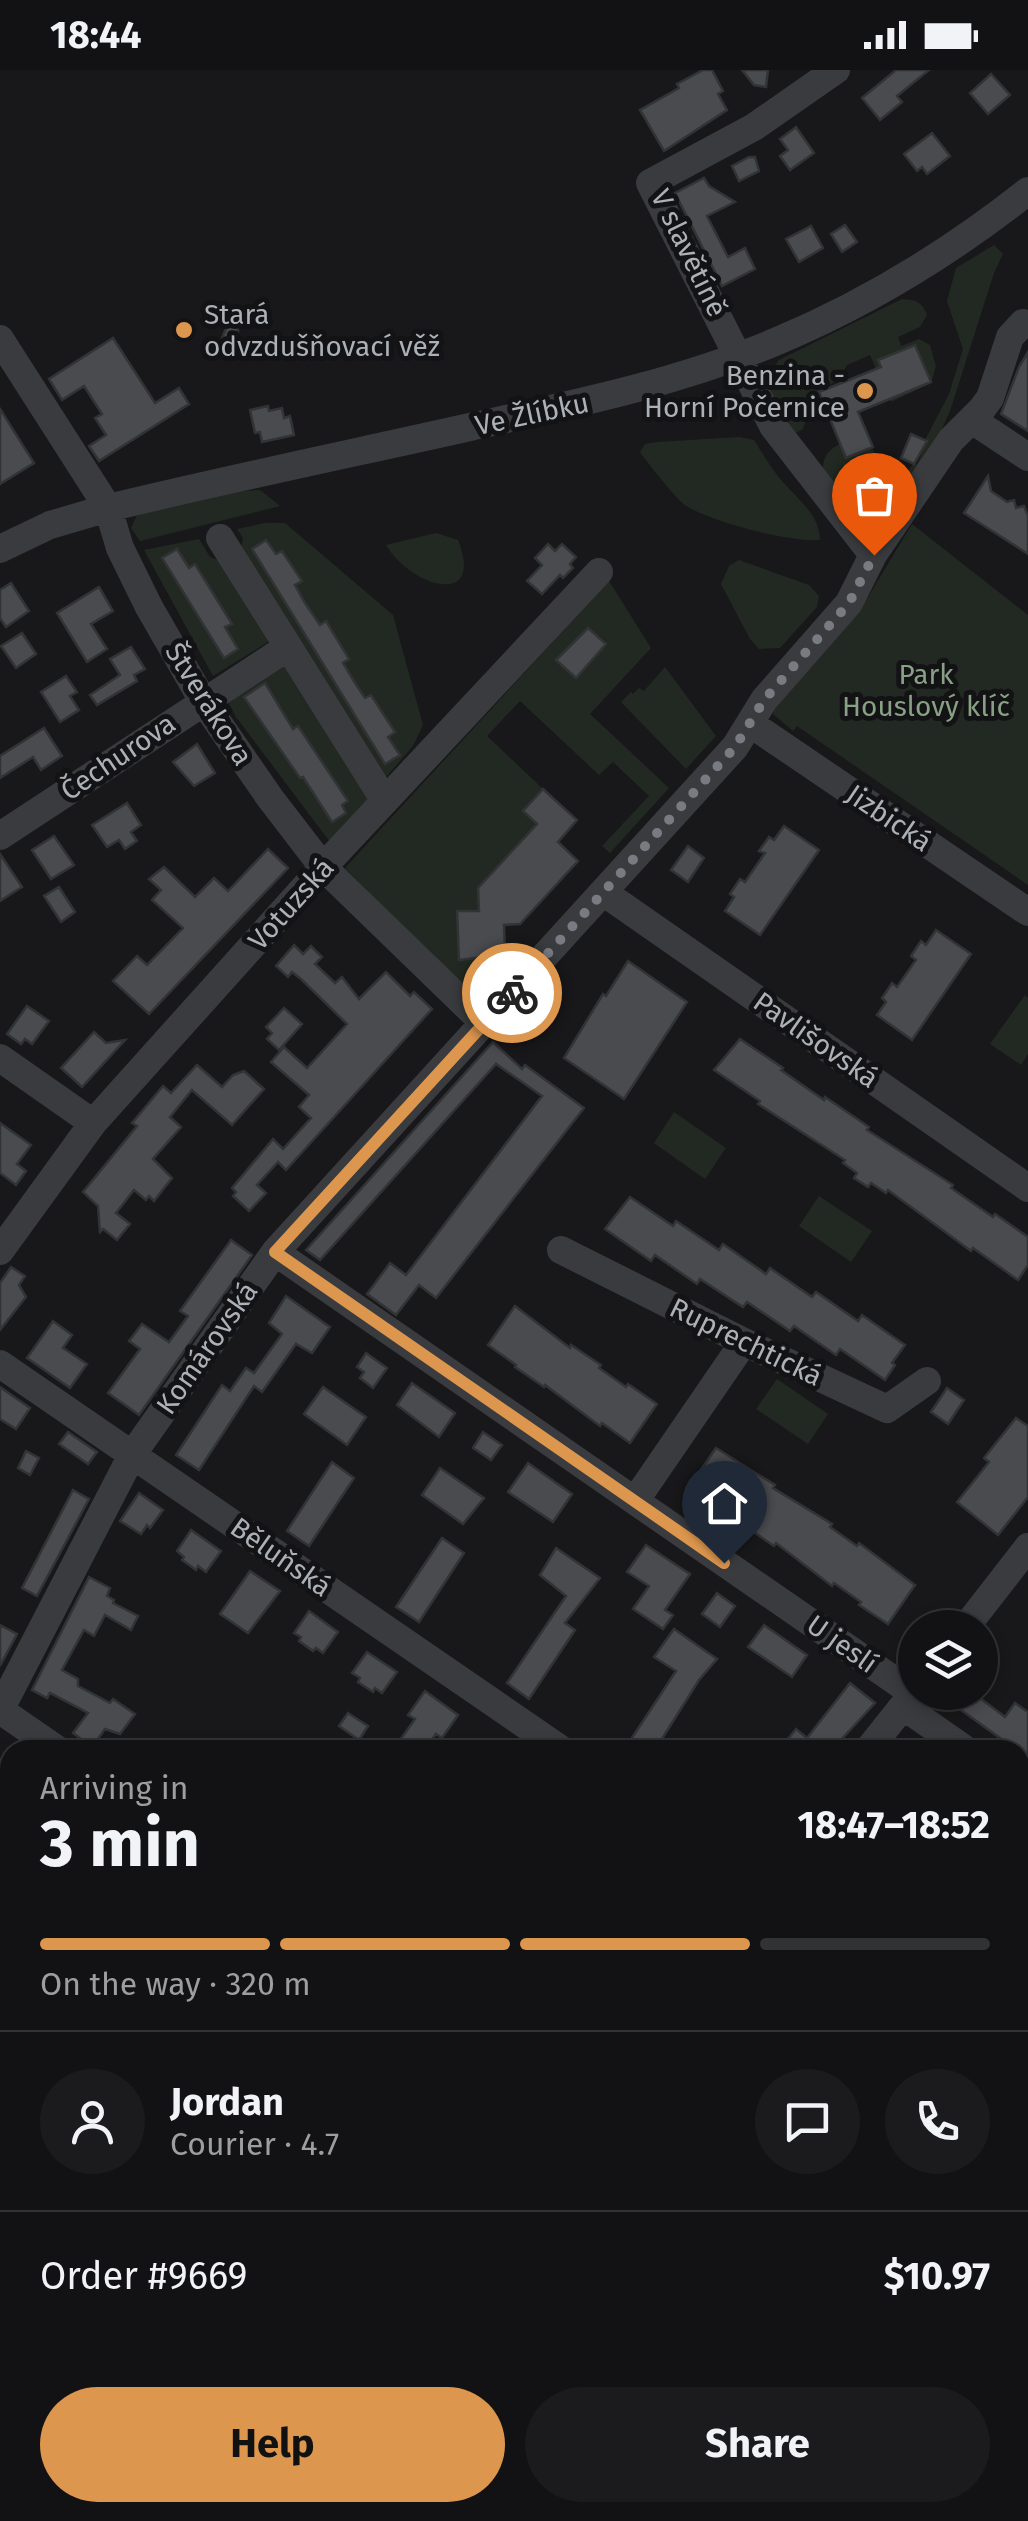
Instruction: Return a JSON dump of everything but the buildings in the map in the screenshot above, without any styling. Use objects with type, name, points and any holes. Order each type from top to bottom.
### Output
[{"type":"street","name":"V slavětíně","points":[[739,356],[650,183],[754,127],[836,70]]},
{"type":"street","name":"Ve Žlíbku","points":[[0,549],[50,525],[108,508],[615,395],[739,356],[876,292],[978,228],[1028,190]]},
{"type":"street","name":"Komárovská","points":[[0,1710],[132,1455],[275,1252],[735,747],[764,700],[849,603],[874,555],[951,440],[990,398],[1010,337],[1026,324]]},
{"type":"street","name":"Štverákova","points":[[0,339],[108,508],[127,563],[203,700],[270,798],[323,867],[484,1023]]},
{"type":"street","points":[[739,356],[780,438],[874,555]]},
{"type":"street","points":[[972,420],[1028,458]]},
{"type":"street","points":[[220,538],[384,802]]},
{"type":"street","name":"Votuzská","points":[[0,1250],[93,1124],[323,867],[600,572]]},
{"type":"street","name":"Čechurova","points":[[0,836],[288,647]]},
{"type":"street","name":"Jizbická","points":[[751,724],[1028,912]]},
{"type":"street","name":"Pavlišovská","points":[[603,892],[1028,1188]]},
{"type":"street","points":[[0,1058],[93,1124]]},
{"type":"street","name":"Ruprechtická","points":[[561,1250],[887,1409],[927,1381]]},
{"type":"street","name":"U jeslí","points":[[275,1252],[898,1682]]},
{"type":"street","points":[[635,1501],[744,1342]]},
{"type":"street","name":"Běluňská","points":[[0,1364],[547,1740]]},
{"type":"street","points":[[979,1610],[1028,1547]]},
{"type":"street","points":[[0,1710],[44,1740]]},
{"type":"street","points":[[876,1740],[899,1710]]},
{"type":"street","name":"U jeslí","points":[[914,1710],[952,1740]]},
{"type":"green space","points":[[994,245],[1003,254],[950,411],[926,464],[882,521],[863,522],[823,469],[827,454],[844,443],[867,437],[885,475],[902,478],[917,464],[949,394],[963,349],[947,301],[956,268]]},
{"type":"green space","points":[[902,299],[918,302],[927,315],[920,327],[898,337],[901,346],[919,339],[930,345],[936,366],[931,383],[891,402],[870,355],[847,365],[839,379],[814,394],[803,429],[794,434],[771,389],[773,370],[779,360]],"holes":[[[915,345],[930,382],[893,396],[879,360]]]},
{"type":"green space","points":[[739,437],[754,440],[778,476],[812,514],[820,540],[771,534],[696,511],[675,496],[640,452],[645,444],[657,442]]},
{"type":"green space","points":[[260,490],[280,506],[140,541],[131,528],[137,515]]},
{"type":"green space","points":[[285,523],[393,615],[423,725],[413,746],[381,783],[240,554],[243,538],[237,529]]},
{"type":"green space","name":"Park Houslový klíč","points":[[912,524],[1028,615],[1028,885],[797,726],[793,731],[773,714],[774,708],[862,607]]},
{"type":"green space","points":[[436,533],[458,540],[464,562],[462,576],[454,583],[442,584],[412,572],[386,545]]},
{"type":"green space","points":[[199,539],[210,557],[227,563],[273,639],[213,676],[144,550]]},
{"type":"green space","points":[[739,560],[809,585],[819,596],[817,607],[780,648],[759,649],[721,584],[729,566]]},
{"type":"green space","points":[[609,581],[651,648],[590,714],[669,788],[610,853],[602,846],[649,796],[613,762],[599,775],[520,701],[487,736],[543,789],[523,811],[537,824],[479,911],[458,911],[459,960],[501,955],[510,963],[476,1001],[345,868]]},
{"type":"green space","points":[[282,663],[371,797],[330,842],[236,717],[225,696]]},
{"type":"green space","points":[[665,667],[716,736],[686,769],[621,702],[639,688],[644,691]]},
{"type":"green space","points":[[1025,995],[1028,1054],[1021,1065],[990,1044]]},
{"type":"green space","points":[[674,1112],[726,1148],[705,1179],[654,1143]]},
{"type":"green space","points":[[819,1196],[872,1231],[851,1262],[799,1226]]},
{"type":"green space","points":[[777,1379],[828,1414],[808,1444],[756,1409]]},
{"type":"way so far","points":[[512,993],[735,747],[764,700],[849,603],[874,555]]},
{"type":"place","name":"Stará odvzdušňovací věž","points":[[184,330]]},
{"type":"place","name":"Benzina - Horní Počernice","points":[[865,391]]},
{"type":"route","points":[[512,993],[275,1252],[724,1563]]}]
